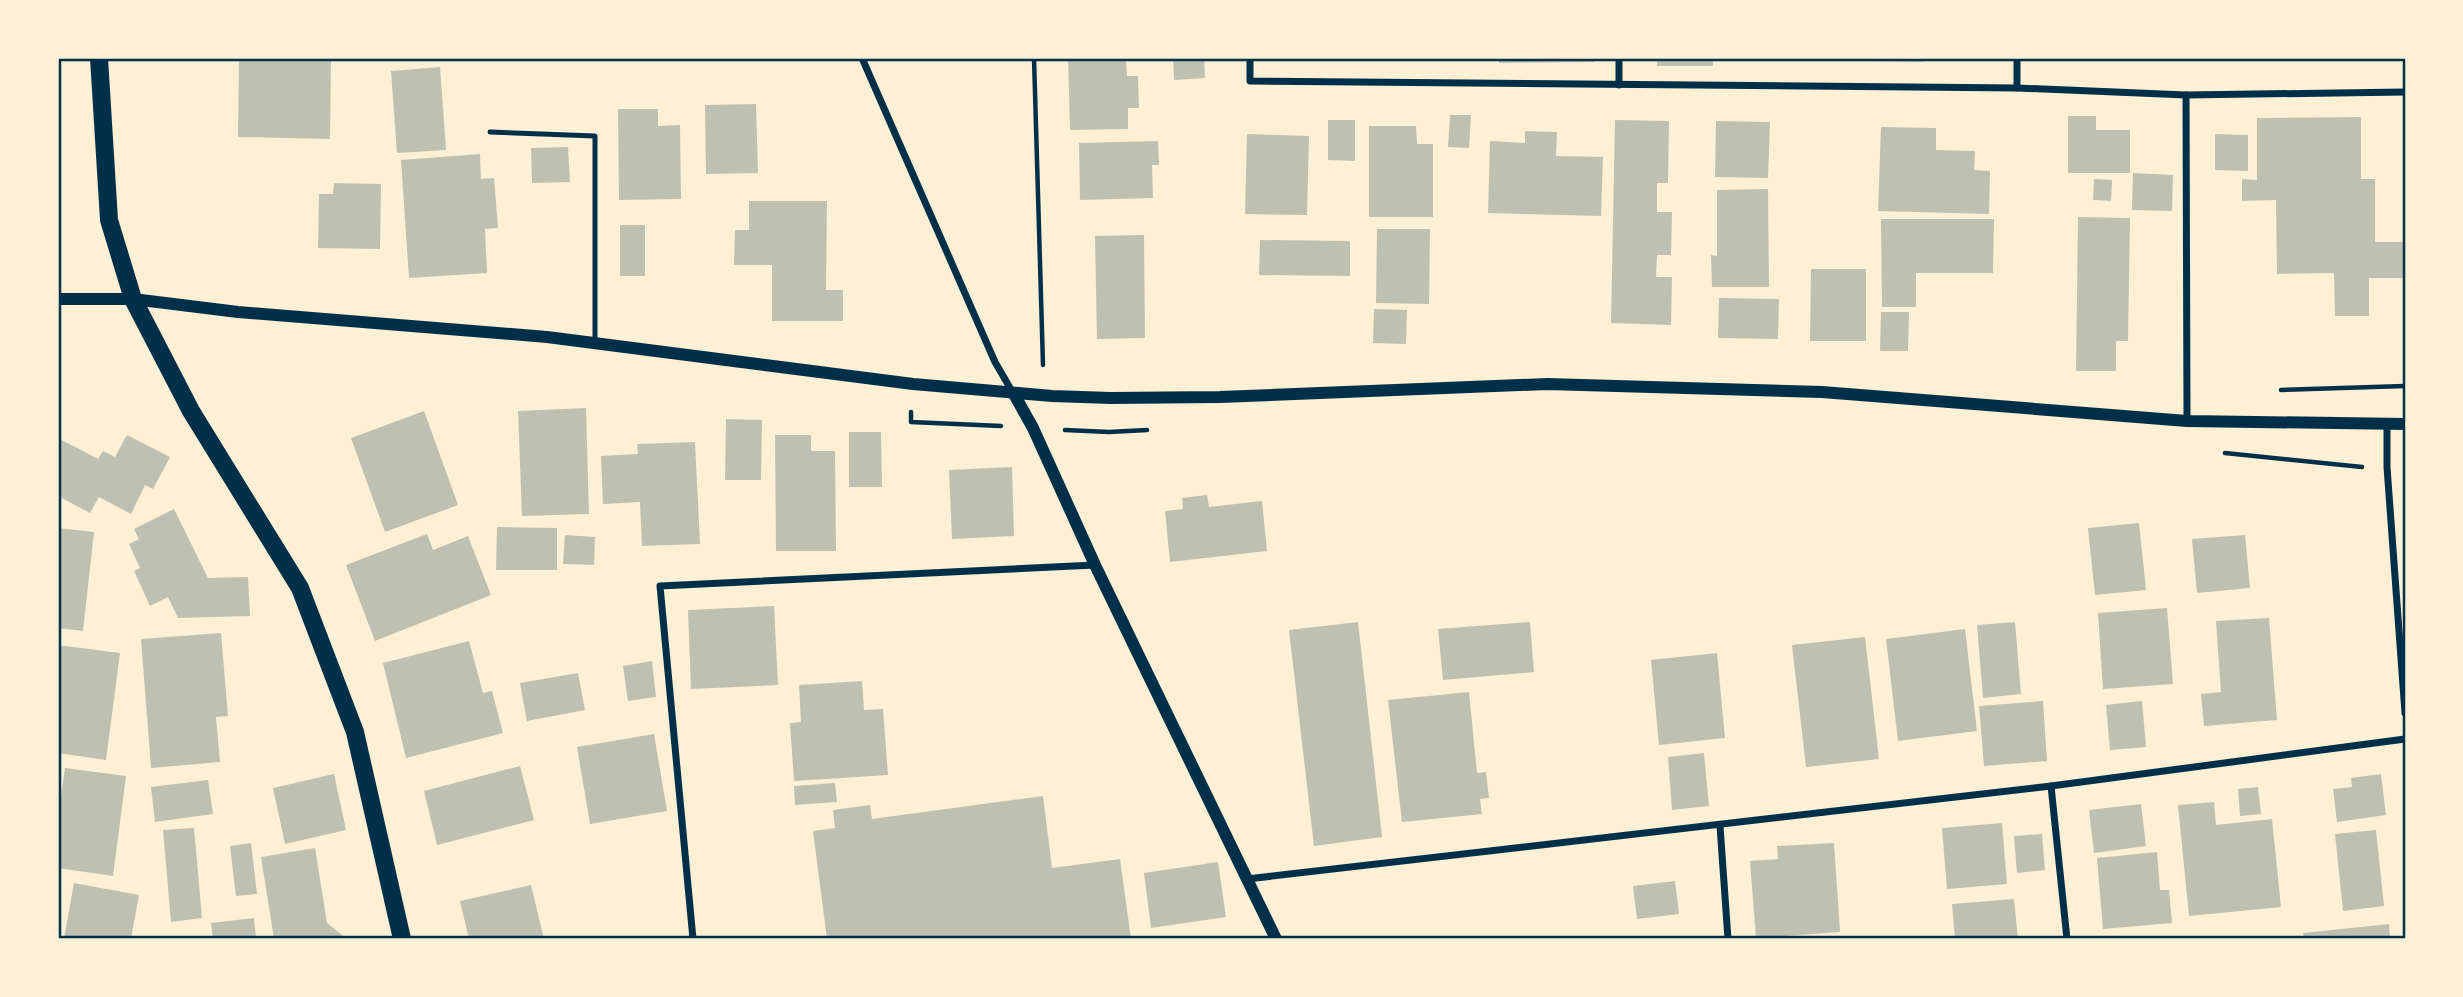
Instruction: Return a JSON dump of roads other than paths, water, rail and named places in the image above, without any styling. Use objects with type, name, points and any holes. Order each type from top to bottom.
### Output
[{"type":"main road","points":[[99,58],[109,220],[132,299],[191,411],[300,588],[355,732],[402,939]]},
{"type":"street","points":[[862,58],[995,362],[1033,428],[1095,565],[1276,939]]},
{"type":"street","points":[[1250,58],[1250,80],[2017,88],[2186,95],[2405,92]]},
{"type":"street","points":[[1619,58],[1619,85]]},
{"type":"street","points":[[2017,58],[2017,88]]},
{"type":"street","points":[[2186,95],[2186,421]]},
{"type":"street","points":[[58,299],[132,299],[238,312],[547,337],[913,384],[1014,394],[1111,398],[1220,397],[1547,384],[1822,392],[2186,421],[2405,424]]},
{"type":"street","points":[[2387,424],[2387,467],[2405,713]]},
{"type":"street","points":[[693,939],[660,586],[1095,565]]},
{"type":"street","points":[[1247,879],[2051,786],[2405,739]]},
{"type":"street","points":[[2051,786],[2067,939]]},
{"type":"street","points":[[1720,826],[1728,939]]},
{"type":"lane","points":[[490,132],[595,136],[595,343]]}]
